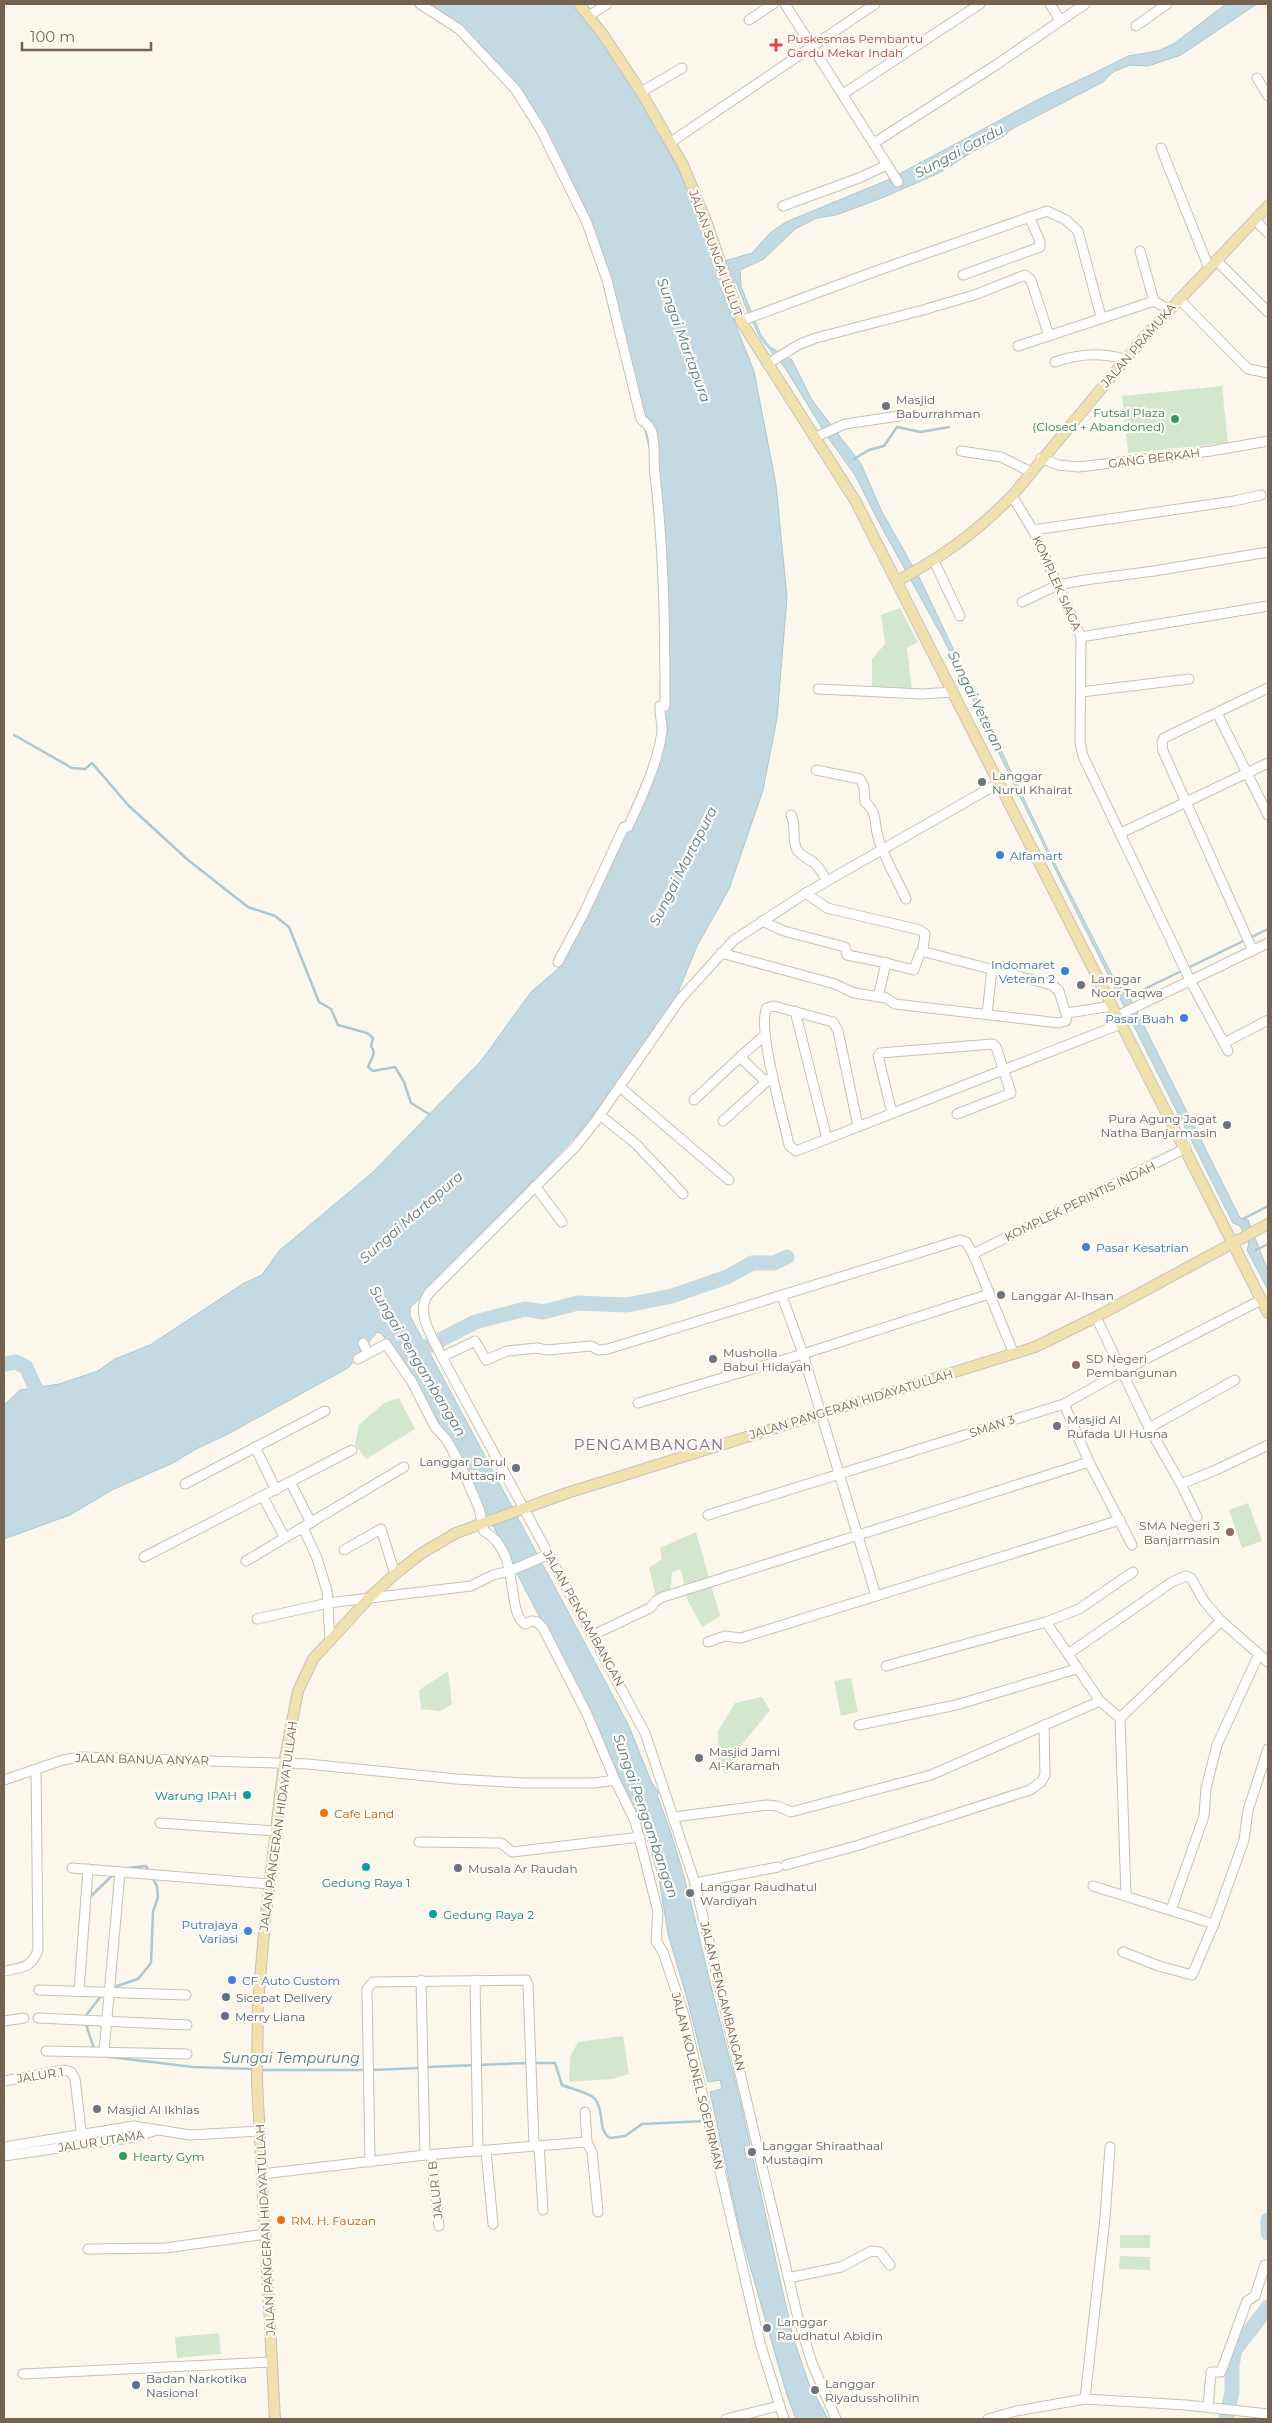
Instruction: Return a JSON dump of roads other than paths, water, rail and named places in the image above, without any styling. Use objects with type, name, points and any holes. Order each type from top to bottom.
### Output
[{"type":"main road","name":"JALAN SUNGAI LULUT","points":[[579,4],[641,92],[671,142],[691,184],[732,297],[747,318],[771,362],[819,435],[856,502],[1119,1015],[1268,1313]]},
{"type":"main road","name":"JALAN PRAMUKA","points":[[897,582],[934,561],[972,534],[1012,496],[1041,458],[1169,310],[1268,206]]},
{"type":"main road","name":"JALAN PANGERAN HIDAYATULLAH","points":[[275,2419],[259,2131],[257,2081],[258,2002],[269,1884],[284,1763],[301,1682],[313,1659],[369,1598],[395,1574],[422,1553],[456,1533],[521,1510],[1035,1347],[1096,1317],[1268,1224]]},
{"type":"street","points":[[420,4],[459,29],[516,90],[541,130],[592,237],[618,320],[641,418],[650,426],[656,454],[655,473],[663,548],[665,660],[665,706],[660,706],[659,716],[662,724],[658,752],[648,784],[628,828],[624,827],[584,913],[558,962]]},
{"type":"street","points":[[588,16],[606,4]]},
{"type":"street","points":[[749,20],[773,4]]},
{"type":"street","points":[[785,4],[898,182]]},
{"type":"street","points":[[671,142],[875,4]]},
{"type":"street","points":[[843,94],[980,4]]},
{"type":"street","points":[[1050,4],[1060,20]]},
{"type":"street","points":[[874,144],[996,65],[1085,4]]},
{"type":"street","points":[[1136,26],[1162,5]]},
{"type":"street","points":[[641,92],[682,68]]},
{"type":"street","points":[[1257,78],[1268,96]]},
{"type":"street","points":[[1161,148],[1213,264],[1268,312]]},
{"type":"street","points":[[783,206],[860,178],[887,165]]},
{"type":"street","points":[[747,318],[1046,211],[1066,220],[1078,231],[1101,317]]},
{"type":"street","points":[[963,276],[1040,247],[1040,241],[1030,217]]},
{"type":"street","points":[[1255,220],[1268,233]]},
{"type":"street","points":[[1140,251],[1154,301],[1169,310]]},
{"type":"street","points":[[771,362],[816,338],[977,294],[1025,275],[1030,276],[1049,336]]},
{"type":"street","points":[[1179,299],[1248,369],[1268,373]]},
{"type":"street","points":[[1018,346],[1154,301]]},
{"type":"street","points":[[1055,362],[1069,357],[1095,353],[1126,359]]},
{"type":"street","points":[[819,435],[838,426],[899,416]]},
{"type":"street","name":"GANG BERKAH","points":[[1041,458],[1058,465],[1079,467],[1211,451],[1268,441]]},
{"type":"street","points":[[961,451],[1001,457],[1031,472]]},
{"type":"street","points":[[1033,530],[1234,501],[1261,495]]},
{"type":"street","name":"KOMPLEK SIAGA","points":[[1012,496],[1033,530],[1081,637],[1080,736],[1084,756],[1188,976],[1226,1047],[1268,1020]]},
{"type":"street","points":[[1022,602],[1058,585],[1268,552]]},
{"type":"street","points":[[934,561],[960,616]]},
{"type":"street","points":[[1081,637],[1268,606]]},
{"type":"street","points":[[1080,692],[1189,679]]},
{"type":"street","points":[[1249,943],[1163,751],[1162,742],[1164,738],[1268,688]]},
{"type":"street","points":[[818,689],[898,694],[953,692]]},
{"type":"street","points":[[1217,713],[1268,815]]},
{"type":"street","points":[[1121,833],[1268,763]]},
{"type":"street","points":[[816,770],[858,776],[864,787],[865,802],[871,807],[876,816],[877,836],[906,898]]},
{"type":"street","points":[[562,1222],[535,1186],[575,1147],[620,1087],[681,998],[720,953],[740,935],[806,893],[999,783]]},
{"type":"street","points":[[791,815],[795,822],[794,840],[797,850],[801,855],[814,862],[827,881]]},
{"type":"street","points":[[762,921],[784,931],[845,947],[847,955],[914,970],[920,953],[924,950],[926,934],[920,930],[827,908],[806,893]]},
{"type":"street","points":[[858,1126],[836,1025],[829,1020],[795,1011],[774,1006],[766,1008],[763,1017],[764,1036],[770,1079],[791,1148],[798,1151],[1003,1070],[1139,1006],[1188,976],[1249,943],[1268,943]]},
{"type":"street","points":[[720,953],[835,984],[854,993],[886,998],[895,1004],[1058,1023],[1066,1021],[1066,1014],[1059,991],[1052,985],[924,950]]},
{"type":"street","points":[[878,997],[887,963]]},
{"type":"street","points":[[987,1014],[992,969]]},
{"type":"street","points":[[795,1011],[827,1139]]},
{"type":"street","points":[[1066,1014],[1119,1015]]},
{"type":"street","points":[[694,1100],[764,1036]]},
{"type":"street","points":[[892,1113],[878,1056],[883,1052],[991,1043],[996,1047],[1011,1093],[957,1114]]},
{"type":"street","points":[[740,1057],[770,1079]]},
{"type":"street","points":[[723,1121],[770,1079]]},
{"type":"street","points":[[620,1087],[729,1180]]},
{"type":"street","points":[[600,1115],[636,1144],[683,1194]]},
{"type":"street","name":"KOMPLEK PERINTIS INDAH","points":[[973,1254],[1186,1148]]},
{"type":"street","name":"JALAN PENGAMBANGAN","points":[[535,1186],[424,1300],[422,1307],[424,1316],[442,1356],[545,1556],[593,1635],[642,1724],[695,1883],[759,2144],[788,2278],[812,2363],[836,2419]]},
{"type":"street","points":[[442,1356],[475,1341],[486,1360],[507,1351],[537,1348],[553,1349],[591,1346],[599,1350],[608,1349],[960,1240],[966,1242],[973,1254],[1014,1354]]},
{"type":"street","points":[[638,1403],[802,1354],[989,1294]]},
{"type":"street","points":[[782,1296],[840,1474],[876,1596]]},
{"type":"street","name":"SMAN 3","points":[[708,1515],[1064,1404],[1121,1371],[1261,1300]]},
{"type":"street","points":[[1096,1317],[1121,1371],[1197,1517]]},
{"type":"street","points":[[363,1343],[368,1353]]},
{"type":"street","points":[[358,1359],[386,1344],[409,1377],[434,1428],[446,1439],[462,1469],[485,1522]]},
{"type":"street","points":[[1150,1428],[1235,1380]]},
{"type":"street","points":[[1064,1404],[1089,1462],[1132,1545]]},
{"type":"street","points":[[185,1484],[324,1411]]},
{"type":"street","points":[[1181,1484],[1216,1470],[1268,1445]]},
{"type":"street","points":[[255,1448],[276,1490]]},
{"type":"street","points":[[144,1558],[352,1450]]},
{"type":"street","points":[[593,1635],[650,1608],[657,1600],[663,1597],[1089,1462]]},
{"type":"street","points":[[246,1561],[404,1467]]},
{"type":"street","points":[[291,1483],[307,1526],[327,1591],[330,1640]]},
{"type":"street","points":[[263,1497],[284,1538]]},
{"type":"street","points":[[708,1642],[725,1636],[741,1638],[1120,1520]]},
{"type":"street","name":"JALAN KOLONEL SOEPIRMAN","points":[[485,1522],[485,1532],[499,1543],[512,1570],[514,1600],[522,1622],[525,1624],[532,1621],[537,1622],[543,1628],[587,1714],[635,1821],[658,1912],[656,1941],[664,1952],[684,2015],[760,2343],[784,2419]]},
{"type":"street","points":[[344,1550],[381,1529],[395,1574]]},
{"type":"street","points":[[257,1619],[328,1603],[471,1586],[493,1574],[512,1570],[545,1556]]},
{"type":"street","points":[[886,1666],[1046,1622],[1079,1609],[1133,1572]]},
{"type":"street","points":[[1068,1654],[1172,1582],[1186,1576],[1191,1578],[1204,1602],[1221,1621],[1258,1656],[1268,1662]]},
{"type":"street","points":[[1120,1718],[1221,1621]]},
{"type":"street","points":[[1046,1622],[1076,1669],[1100,1701],[1120,1718],[1126,1895]]},
{"type":"street","points":[[1171,1910],[1204,1816],[1206,1788],[1217,1745],[1258,1656]]},
{"type":"street","points":[[859,1725],[947,1708],[1076,1669]]},
{"type":"street","points":[[674,1817],[767,1805],[777,1806],[790,1812],[931,1775],[1100,1701]]},
{"type":"street","points":[[695,1883],[782,1866],[856,1846],[1030,1790],[1041,1782],[1045,1775],[1044,1725]]},
{"type":"street","points":[[1123,1952],[1159,1966],[1192,1975],[1214,1924],[1244,1840],[1248,1810],[1268,1748]]},
{"type":"street","name":"JALAN BANUA ANYAR","points":[[4,1780],[80,1757],[284,1763],[456,1779],[580,1783],[615,1780]]},
{"type":"street","points":[[4,1971],[30,1965],[35,1960],[38,1950],[36,1769]]},
{"type":"street","points":[[160,1823],[275,1831]]},
{"type":"street","points":[[420,1842],[501,1843],[512,1852],[640,1837]]},
{"type":"street","points":[[72,1868],[269,1884]]},
{"type":"street","points":[[79,1991],[88,1869]]},
{"type":"street","points":[[104,2052],[120,1872]]},
{"type":"street","points":[[1093,1886],[1214,1924]]},
{"type":"street","points":[[370,2162],[368,1986],[373,1982],[421,1980],[526,1980],[528,1985],[536,2145],[543,2210]]},
{"type":"street","name":"JALUR I B","points":[[421,1980],[422,2066],[428,2155],[439,2226]]},
{"type":"street","points":[[476,1980],[476,2071],[482,2151],[492,2224]]},
{"type":"street","points":[[39,1990],[186,1995]]},
{"type":"street","points":[[4,2021],[24,2018]]},
{"type":"street","points":[[38,2018],[188,2025]]},
{"type":"street","points":[[46,2051],[187,2054]]},
{"type":"street","name":"JALUR 1","points":[[4,2081],[65,2070],[71,2072],[75,2079],[83,2140]]},
{"type":"street","points":[[585,2112],[586,2142],[592,2152],[598,2212]]},
{"type":"street","name":"JALUR UTAMA","points":[[4,2156],[83,2140],[134,2126],[190,2135],[259,2131]]},
{"type":"street","name":"JALUR UTAMA","points":[[4,2147],[83,2140]]},
{"type":"street","points":[[262,2174],[428,2155],[586,2142]]},
{"type":"street","points":[[1085,2399],[1105,2218],[1110,2147]]},
{"type":"street","points":[[88,2249],[165,2248],[266,2234]]},
{"type":"street","points":[[788,2278],[841,2267],[874,2250],[882,2254],[890,2265]]},
{"type":"street","points":[[1208,2407],[1211,2372],[1221,2372],[1228,2347],[1247,2301],[1255,2296],[1265,2265]]},
{"type":"street","points":[[23,2374],[272,2362]]},
{"type":"street","points":[[988,2419],[1016,2411],[1085,2399],[1223,2408],[1251,2415],[1268,2414]]},
{"type":"street","points":[[726,2419],[779,2406]]},
{"type":"water","points":[[424,4],[573,4],[611,52],[646,109],[693,198],[714,264],[752,253],[770,233],[786,222],[890,179],[1041,98],[1128,56],[1158,51],[1175,43],[1226,4],[1257,4],[1181,55],[1148,66],[1130,65],[1113,72],[1103,82],[1010,130],[1004,136],[972,152],[939,173],[882,198],[836,215],[817,218],[795,229],[764,259],[740,270],[741,287],[761,335],[770,347],[792,360],[812,400],[861,464],[882,512],[921,581],[1052,858],[1114,979],[1129,996],[1240,1218],[1248,1220],[1268,1271],[1268,1290],[1247,1250],[1249,1243],[1240,1226],[1233,1223],[1062,883],[943,638],[855,475],[827,436],[785,368],[760,338],[734,281],[721,288],[754,371],[776,485],[787,597],[777,718],[763,790],[729,889],[697,946],[674,1002],[617,1083],[577,1135],[410,1308],[410,1316],[628,1724],[651,1781],[659,1793],[657,1795],[674,1842],[687,1889],[736,2085],[750,2145],[744,2146],[746,2159],[753,2159],[793,2337],[809,2384],[828,2419],[796,2419],[786,2392],[740,2231],[710,2092],[722,2089],[720,2080],[708,2082],[687,1998],[668,1934],[659,1878],[646,1835],[592,1716],[457,1454],[408,1369],[382,1334],[377,1332],[348,1368],[228,1434],[194,1450],[175,1462],[112,1490],[70,1515],[4,1539],[4,1405],[20,1390],[59,1384],[98,1371],[115,1359],[150,1345],[244,1283],[262,1275],[279,1251],[373,1172],[481,1061],[531,992],[560,967],[582,926],[665,728],[664,617],[653,465],[610,280],[530,109],[462,29]]},
{"type":"waterway","points":[[854,459],[869,450],[884,446],[897,427],[921,432],[949,427]]},
{"type":"waterway","points":[[14,735],[72,768],[85,769],[92,763],[128,805],[188,860],[248,907],[275,916],[289,927],[319,1002],[331,1009],[338,1025],[367,1033],[373,1038],[371,1046],[373,1054],[368,1067],[373,1071],[395,1067],[404,1082],[411,1103],[429,1114]]},
{"type":"waterway","points":[[1128,997],[1268,929]]},
{"type":"waterway","points":[[1243,1219],[1268,1206]]},
{"type":"waterway","points":[[1256,1250],[1268,1244]]},
{"type":"waterway","name":"Sungai Pengambangan","points":[[415,1353],[475,1322],[525,1309],[543,1312],[578,1303],[627,1305],[672,1296],[727,1277],[752,1263],[774,1263],[787,1257]]},
{"type":"waterway","points":[[4,1364],[16,1362],[26,1367],[43,1405]]},
{"type":"waterway","name":"Sungai Tempurung","points":[[119,1869],[146,1866],[149,1872]]},
{"type":"waterway","name":"Sungai Tempurung","points":[[91,1896],[115,1873]]},
{"type":"waterway","name":"Sungai Tempurung","points":[[111,1988],[138,1979],[151,1963],[153,1912],[158,1897],[157,1886],[152,1877]]},
{"type":"waterway","name":"Sungai Tempurung","points":[[84,2018],[101,1996]]},
{"type":"waterway","name":"Sungai Tempurung","points":[[86,2024],[94,2049]]},
{"type":"waterway","name":"Sungai Tempurung","points":[[102,2056],[193,2067],[253,2069]]},
{"type":"waterway","name":"Sungai Tempurung","points":[[426,2067],[528,2063]]},
{"type":"waterway","name":"Sungai Tempurung","points":[[533,2063],[555,2063],[562,2085],[595,2099],[600,2109],[602,2125],[606,2135],[610,2138],[625,2136],[642,2124],[705,2121]]},
{"type":"waterway","name":"Sungai Tempurung","points":[[371,2070],[421,2068]]},
{"type":"waterway","name":"Sungai Tempurung","points":[[259,2070],[366,2070]]},
{"type":"waterway","points":[[1268,2220],[1268,2233]]},
{"type":"waterway","points":[[1226,2419],[1232,2392],[1232,2365],[1235,2350],[1268,2307]]},
{"type":"place","name":"Puskesmas Pembantu Gardu Mekar Indah","points":[[776,45]]},
{"type":"place","name":"Masjid Baburrahman","points":[[886,406]]},
{"type":"place","name":"Futsal Plaza (Closed + Abandoned)","points":[[1175,419]]},
{"type":"place","name":"Langgar Nurul Khairat","points":[[982,782]]},
{"type":"place","name":"Alfamart","points":[[1000,855]]},
{"type":"place","name":"Indomaret Veteran 2","points":[[1065,971]]},
{"type":"place","name":"Langgar Noor Taqwa","points":[[1081,985]]},
{"type":"place","name":"Pasar Buah","points":[[1184,1018]]},
{"type":"place","name":"Pura Agung Jagat Natha Banjarmasin","points":[[1227,1125]]},
{"type":"place","name":"Pasar Kesatrian","points":[[1086,1247]]},
{"type":"place","name":"Langgar Al-Ihsan","points":[[1001,1295]]},
{"type":"place","name":"Musholla Babul Hidayah","points":[[713,1359]]},
{"type":"place","name":"SD Negeri Pembangunan","points":[[1076,1365]]},
{"type":"place","name":"Masjid Al Rufada Ul Husna","points":[[1057,1426]]},
{"type":"place","name":"Langgar Darul Muttaqin","points":[[516,1468]]},
{"type":"place","name":"SMA Negeri 3 Banjarmasin","points":[[1230,1532]]},
{"type":"place","name":"Masjid Jami Al-Karamah","points":[[699,1758]]},
{"type":"place","name":"Warung IPAH","points":[[247,1795]]},
{"type":"place","name":"Cafe Land","points":[[324,1813]]},
{"type":"place","name":"Gedung Raya 1","points":[[366,1867]]},
{"type":"place","name":"Musala Ar Raudah","points":[[458,1868]]},
{"type":"place","name":"Langgar Raudhatul Wardiyah","points":[[690,1893]]},
{"type":"place","name":"Gedung Raya 2","points":[[433,1914]]},
{"type":"place","name":"Putrajaya Variasi","points":[[248,1931]]},
{"type":"place","name":"CF Auto Custom","points":[[232,1980]]},
{"type":"place","name":"Sicepat Delivery","points":[[226,1997]]},
{"type":"place","name":"Merry Liana","points":[[225,2016]]},
{"type":"place","name":"Masjid Al Ikhlas","points":[[97,2109]]},
{"type":"place","name":"Langgar Shiraathaal Mustaqim","points":[[752,2152]]},
{"type":"place","name":"Hearty Gym","points":[[123,2156]]},
{"type":"place","name":"RM. H. Fauzan","points":[[281,2220]]},
{"type":"place","name":"Langgar Raudhatul Abidin","points":[[767,2328]]},
{"type":"place","name":"Badan Narkotika Nasional","points":[[136,2385]]},
{"type":"place","name":"Langgar Riyadussholihin","points":[[815,2390]]},
{"type":"district","name":"PENGAMBANGAN","points":[[649,1444]]},
{"type":"water label","name":"Sungai Gardu","points":[[959,151]]},
{"type":"water label","name":"Sungai Martapura","points":[[684,340]]},
{"type":"water label","name":"Sungai Veteran","points":[[976,701]]},
{"type":"water label","name":"Sungai Martapura","points":[[683,866]]},
{"type":"water label","name":"Sungai Martapura","points":[[411,1217]]}]
